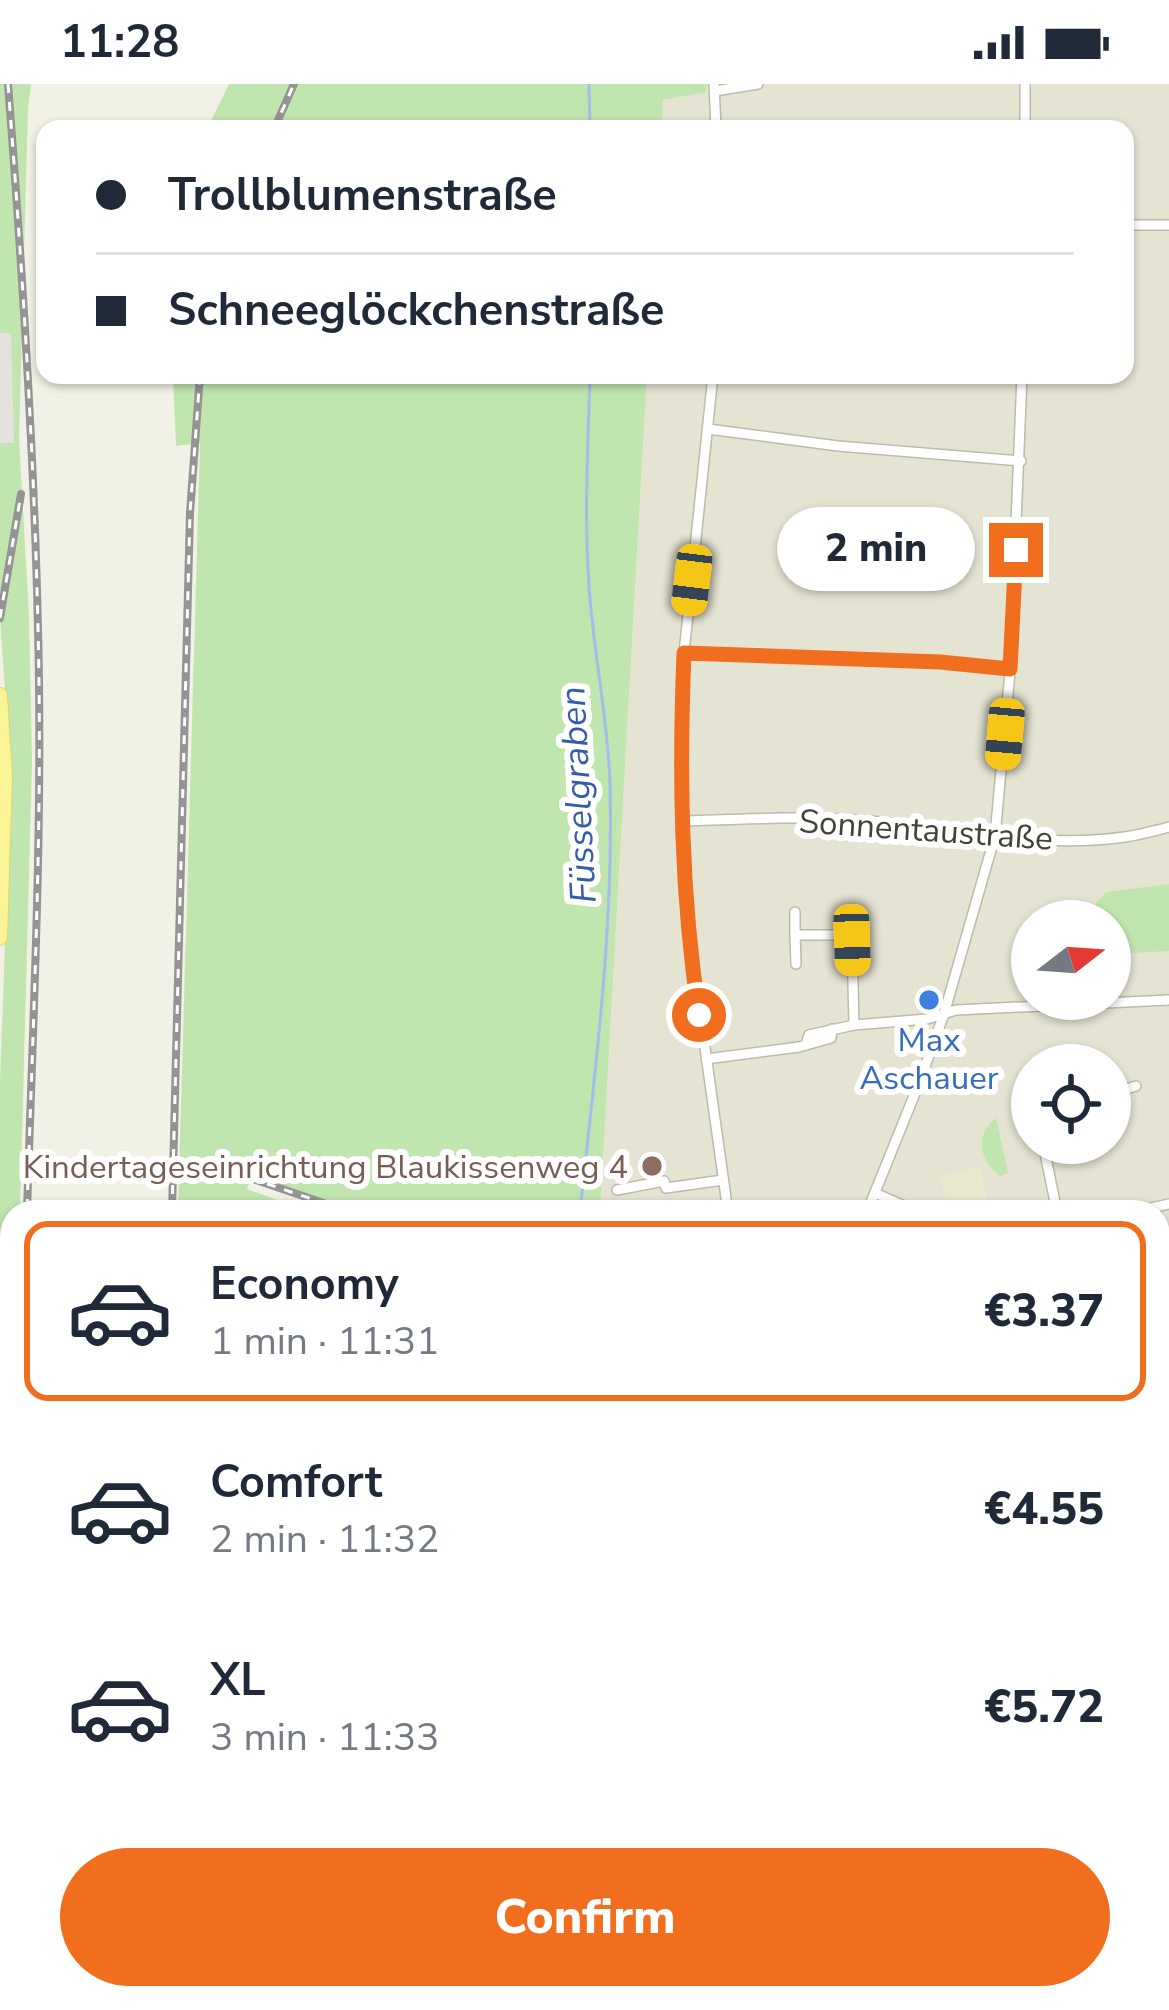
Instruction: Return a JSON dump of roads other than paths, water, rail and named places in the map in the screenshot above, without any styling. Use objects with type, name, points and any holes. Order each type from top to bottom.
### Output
[{"type":"main road","points":[[0,695],[5,776],[0,938]]},
{"type":"street","points":[[716,120],[714,87],[758,84]]},
{"type":"street","points":[[1025,84],[1025,120]]},
{"type":"street","points":[[1134,225],[1169,225]]},
{"type":"street","points":[[712,384],[684,653],[680,754],[684,890],[726,1200]]},
{"type":"street","points":[[872,1200],[944,1014],[995,836],[1010,669],[1022,384]]},
{"type":"street","points":[[708,429],[838,446],[1021,461]]},
{"type":"street","points":[[684,653],[1010,669]]},
{"type":"street","name":"Sonnentaustraße","points":[[682,820],[862,820],[1067,840],[1119,838],[1169,827]]},
{"type":"street","points":[[795,912],[796,964]]},
{"type":"street","points":[[796,935],[846,935],[852,940],[854,1025]]},
{"type":"street","points":[[706,1059],[806,1045],[809,1035],[854,1025],[1018,1006],[1169,1000]]},
{"type":"street","points":[[1131,1088],[1136,1086]]},
{"type":"street","points":[[1047,1164],[1055,1200]]},
{"type":"street","points":[[617,1190],[664,1181],[666,1188],[724,1180]]},
{"type":"street","points":[[875,1193],[891,1200]]},
{"type":"waterway","name":"Füsselgraben","points":[[589,84],[590,120]]},
{"type":"waterway","name":"Füsselgraben","points":[[581,1200],[602,999],[610,838],[609,759],[588,559],[590,384]]},
{"type":"railway","points":[[8,84],[27,356],[38,629],[38,848],[27,1200]]},
{"type":"railway","points":[[278,120],[294,84]]},
{"type":"railway","points":[[172,1200],[190,513],[199,384]]},
{"type":"railway","points":[[0,618],[21,494]]},
{"type":"railway","points":[[250,1178],[315,1200]]},
{"type":"place","name":"Max Aschauer","points":[[929,1000]]},
{"type":"place","name":"Kindertageseinrichtung Blaukissenweg 4","points":[[652,1166]]}]
